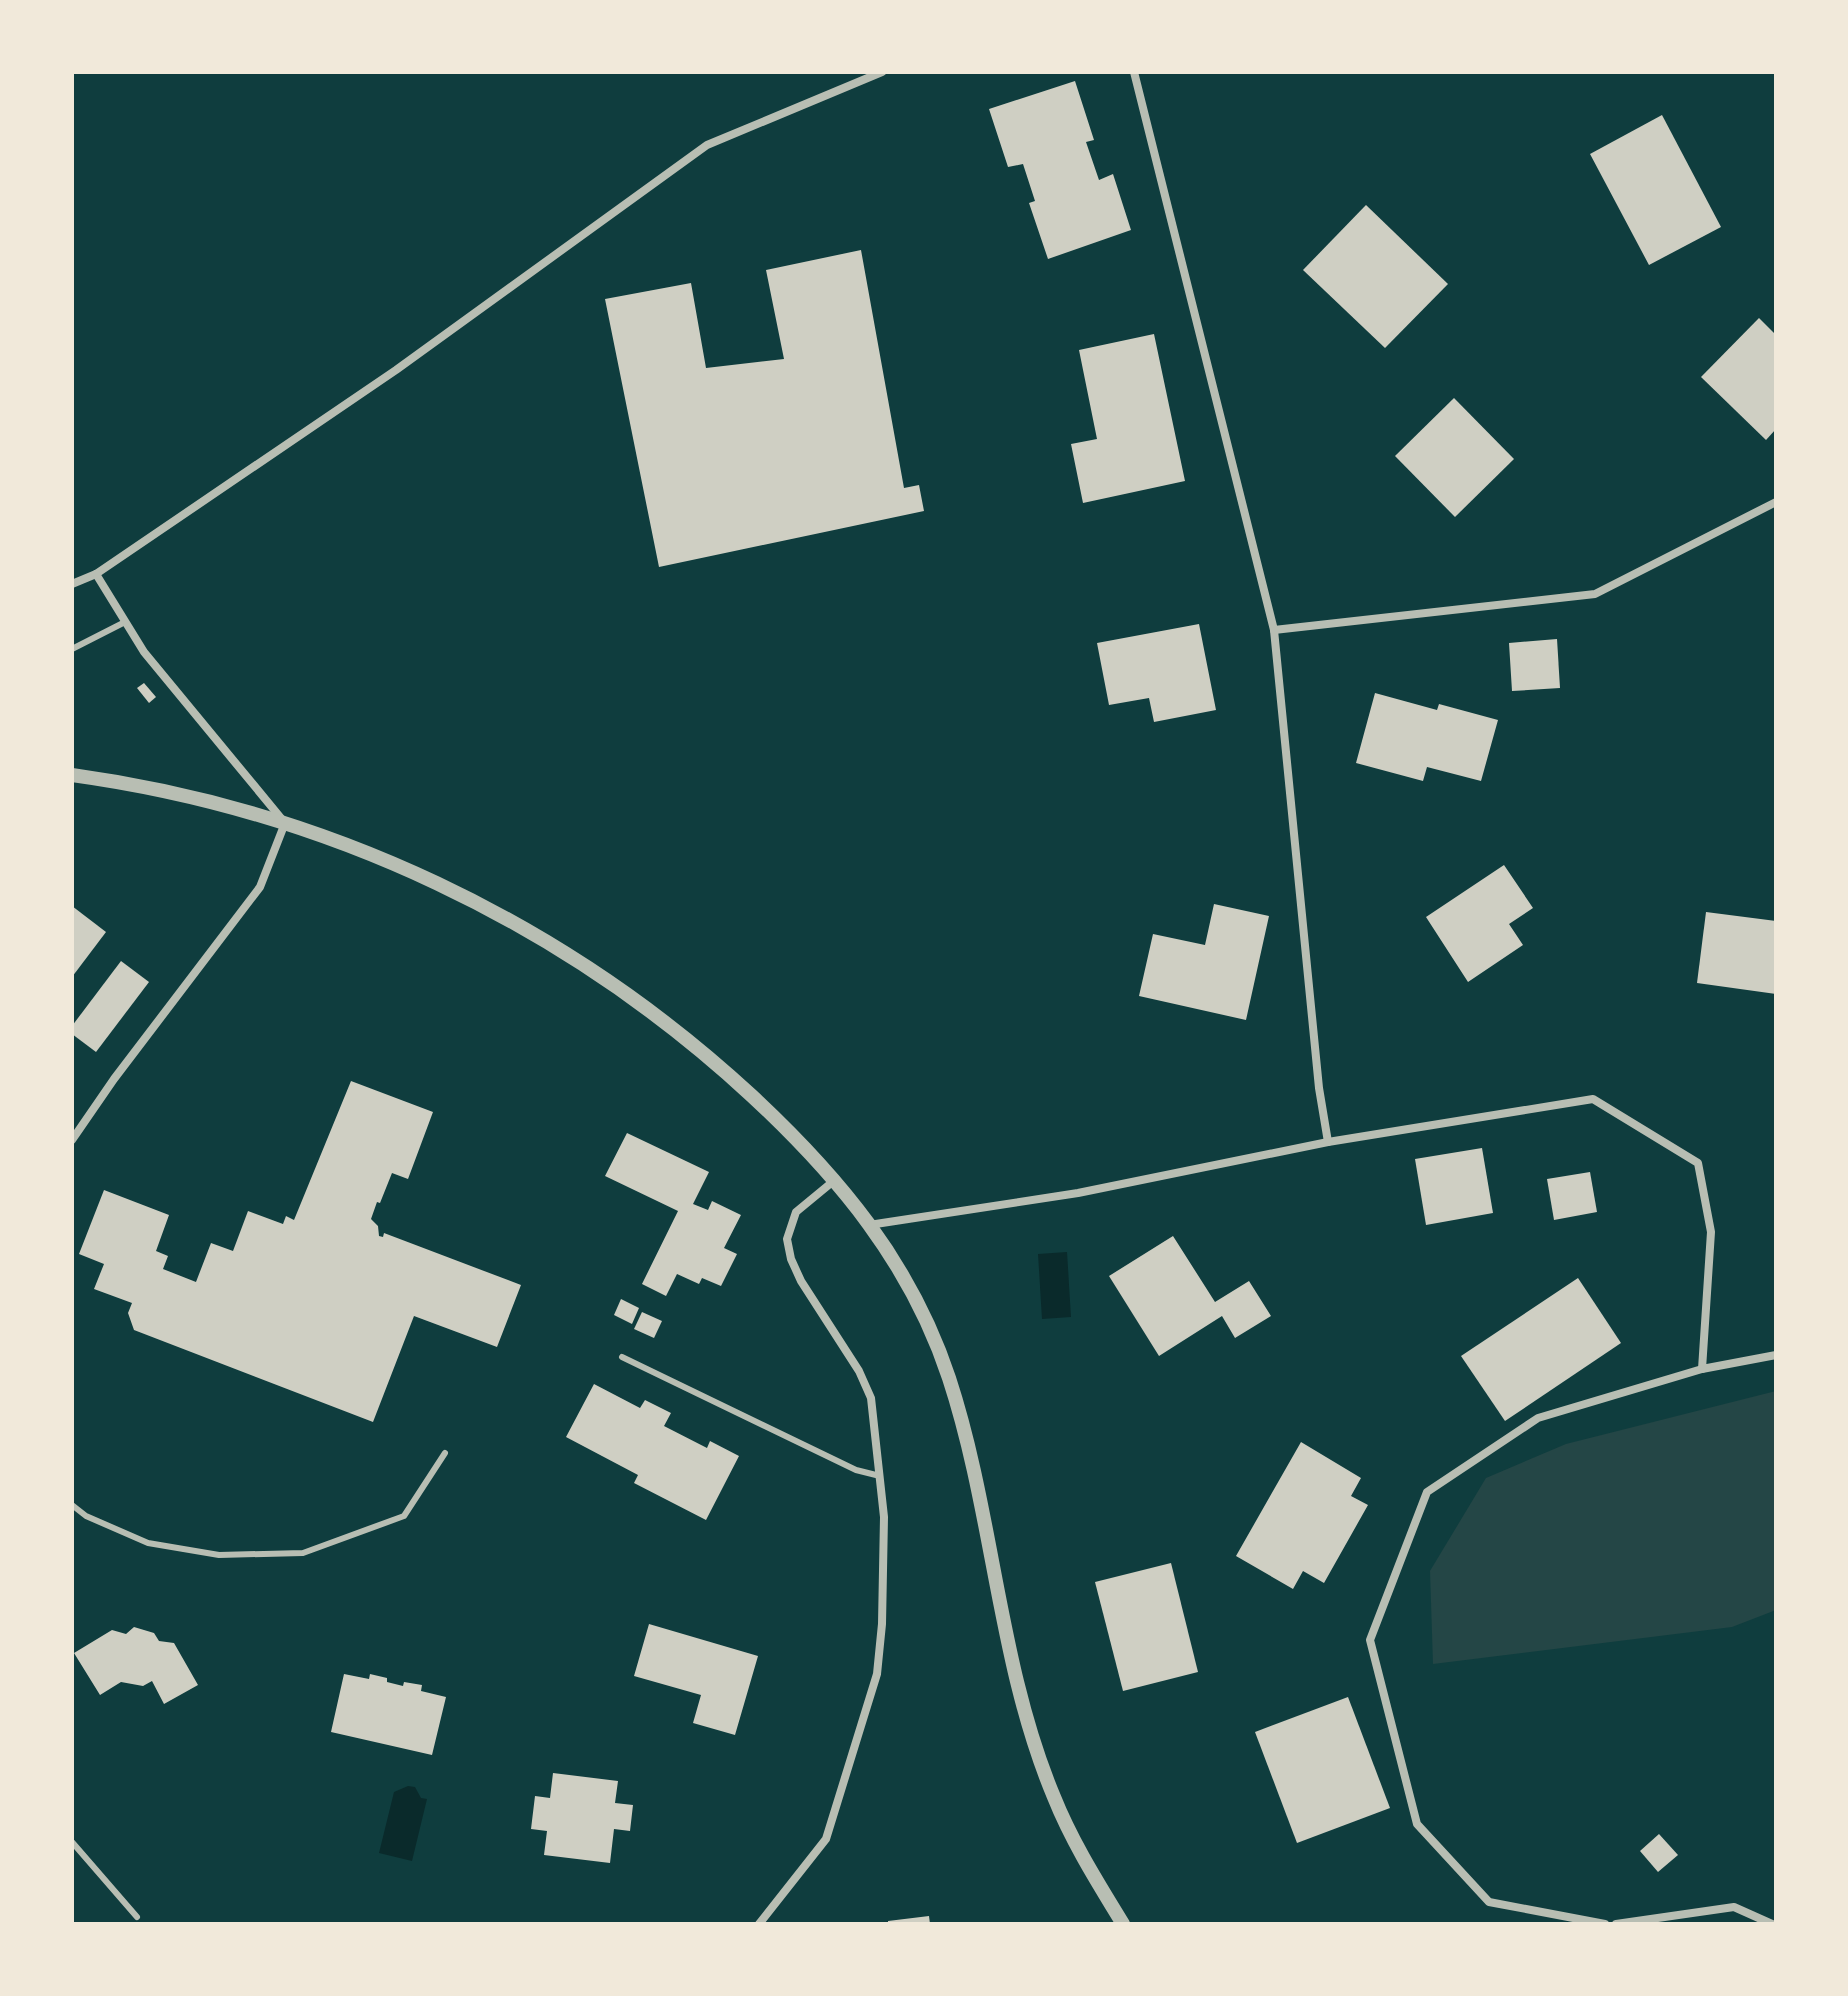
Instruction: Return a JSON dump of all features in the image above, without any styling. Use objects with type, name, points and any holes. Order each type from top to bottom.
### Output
[{"type":"street","points":[[72,584],[96,574],[396,370],[707,145],[882,72]]},
{"type":"street","points":[[1134,72],[1274,630],[1319,1088],[1328,1142]]},
{"type":"street","points":[[1274,630],[1595,594],[1776,502]]},
{"type":"street","points":[[96,574],[144,652],[285,823]]},
{"type":"street","points":[[72,775],[181,795],[285,823],[350,845],[491,907],[585,965],[713,1060],[836,1179],[918,1298],[947,1374],[973,1457],[1015,1673],[1053,1796],[1091,1871],[1123,1924]]},
{"type":"street","points":[[72,1140],[76,1127],[260,887],[285,823]]},
{"type":"street","points":[[869,1225],[1078,1193],[1328,1142],[1593,1099],[1698,1163],[1711,1232],[1702,1369]]},
{"type":"street","points":[[759,1924],[826,1839],[877,1674],[883,1576],[880,1476],[871,1398],[859,1371],[801,1281],[791,1259],[787,1239],[796,1212],[836,1179]]},
{"type":"street","points":[[1605,1924],[1489,1902],[1417,1824],[1370,1640],[1427,1492],[1538,1418],[1702,1369],[1776,1355]]},
{"type":"street","points":[[1616,1924],[1734,1907],[1772,1924]]},
{"type":"lane","points":[[72,649],[125,622]]},
{"type":"lane","points":[[622,1357],[845,1465],[880,1476]]},
{"type":"lane","points":[[72,1505],[86,1516],[148,1543],[219,1555],[303,1553],[404,1516],[445,1453]]},
{"type":"lane","points":[[72,1842],[137,1917]]},
{"type":"shaded area","points":[[1067,1252],[1071,1317],[1042,1319],[1038,1254]]},
{"type":"shaded area","points":[[1776,1391],[1776,1610],[1732,1627],[1433,1664],[1430,1571],[1486,1478],[1566,1444]]},
{"type":"shaded area","points":[[408,1786],[415,1787],[421,1798],[427,1799],[412,1861],[379,1853],[394,1792]]},
{"type":"building","points":[[1075,81],[1094,140],[1086,142],[1099,180],[1113,174],[1131,230],[1048,259],[1029,203],[1035,201],[1023,164],[1008,167],[989,109]]},
{"type":"building","points":[[1662,115],[1721,227],[1649,265],[1590,154]]},
{"type":"building","points":[[1366,205],[1448,284],[1385,348],[1303,270]]},
{"type":"building","points":[[861,250],[904,488],[919,485],[924,511],[659,567],[605,299],[691,283],[706,368],[784,359],[766,270]]},
{"type":"building","points":[[1759,318],[1776,335],[1776,429],[1766,440],[1701,377]]},
{"type":"building","points":[[1154,334],[1185,481],[1083,503],[1071,444],[1097,439],[1079,350]]},
{"type":"building","points":[[1454,398],[1514,459],[1455,517],[1395,456]]},
{"type":"building","points":[[1199,624],[1216,710],[1154,722],[1149,698],[1109,705],[1097,643]]},
{"type":"building","points":[[1557,639],[1560,688],[1512,691],[1509,643]]},
{"type":"building","points":[[144,683],[156,697],[149,703],[137,688]]},
{"type":"building","points":[[1375,693],[1437,710],[1439,704],[1498,720],[1481,781],[1427,767],[1423,781],[1356,763]]},
{"type":"building","points":[[1504,865],[1533,908],[1509,924],[1523,945],[1468,982],[1426,917]]},
{"type":"building","points":[[1214,904],[1269,916],[1246,1020],[1139,996],[1153,934],[1205,945]]},
{"type":"building","points":[[72,906],[106,932],[72,977]]},
{"type":"building","points":[[1706,912],[1776,921],[1776,994],[1697,983]]},
{"type":"building","points":[[121,961],[149,982],[96,1052],[72,1034],[72,1026]]},
{"type":"building","points":[[351,1081],[433,1112],[408,1179],[392,1173],[380,1203],[377,1202],[371,1219],[378,1226],[379,1236],[383,1237],[384,1233],[521,1285],[497,1347],[414,1316],[373,1422],[134,1330],[128,1313],[132,1303],[94,1289],[104,1264],[79,1254],[104,1190],[169,1215],[156,1251],[168,1256],[163,1269],[196,1282],[211,1243],[233,1251],[248,1211],[283,1224],[286,1216],[294,1220]]},
{"type":"building","points":[[627,1133],[709,1172],[693,1204],[708,1210],[712,1201],[741,1215],[724,1248],[737,1254],[721,1286],[702,1278],[699,1284],[677,1274],[666,1296],[642,1284],[678,1211],[605,1176]]},
{"type":"building","points":[[1482,1148],[1493,1213],[1426,1225],[1415,1159]]},
{"type":"building","points":[[1590,1172],[1597,1212],[1554,1220],[1547,1179]]},
{"type":"building","points":[[1173,1236],[1215,1302],[1249,1281],[1271,1316],[1235,1338],[1222,1316],[1159,1356],[1109,1276]]},
{"type":"building","points":[[1578,1278],[1621,1343],[1505,1421],[1461,1356]]},
{"type":"building","points":[[621,1299],[639,1308],[632,1324],[614,1315]]},
{"type":"building","points":[[642,1312],[662,1321],[654,1338],[634,1329]]},
{"type":"building","points":[[594,1384],[640,1408],[645,1400],[671,1413],[664,1426],[707,1448],[710,1441],[739,1456],[706,1520],[634,1483],[638,1475],[566,1437]]},
{"type":"building","points":[[1301,1442],[1361,1478],[1351,1496],[1368,1505],[1324,1583],[1303,1571],[1293,1589],[1236,1556]]},
{"type":"building","points":[[1171,1563],[1198,1672],[1123,1691],[1095,1582]]},
{"type":"building","points":[[649,1624],[758,1656],[735,1735],[693,1723],[701,1695],[634,1676]]},
{"type":"building","points":[[134,1627],[154,1633],[159,1641],[174,1643],[198,1685],[164,1704],[152,1681],[143,1686],[121,1682],[100,1695],[74,1653],[112,1630],[126,1634]]},
{"type":"building","points":[[344,1674],[369,1679],[370,1674],[403,1686],[404,1682],[422,1685],[421,1691],[446,1697],[432,1755],[331,1732]]},
{"type":"building","points":[[1348,1697],[1390,1808],[1297,1843],[1255,1732]]},
{"type":"building","points":[[553,1773],[618,1781],[615,1803],[633,1805],[630,1831],[614,1829],[610,1863],[544,1855],[547,1831],[531,1829],[535,1796],[550,1798]]},
{"type":"building","points":[[1659,1834],[1678,1855],[1658,1872],[1640,1851]]},
{"type":"building","points":[[929,1916],[930,1924],[888,1924],[888,1921]]}]
